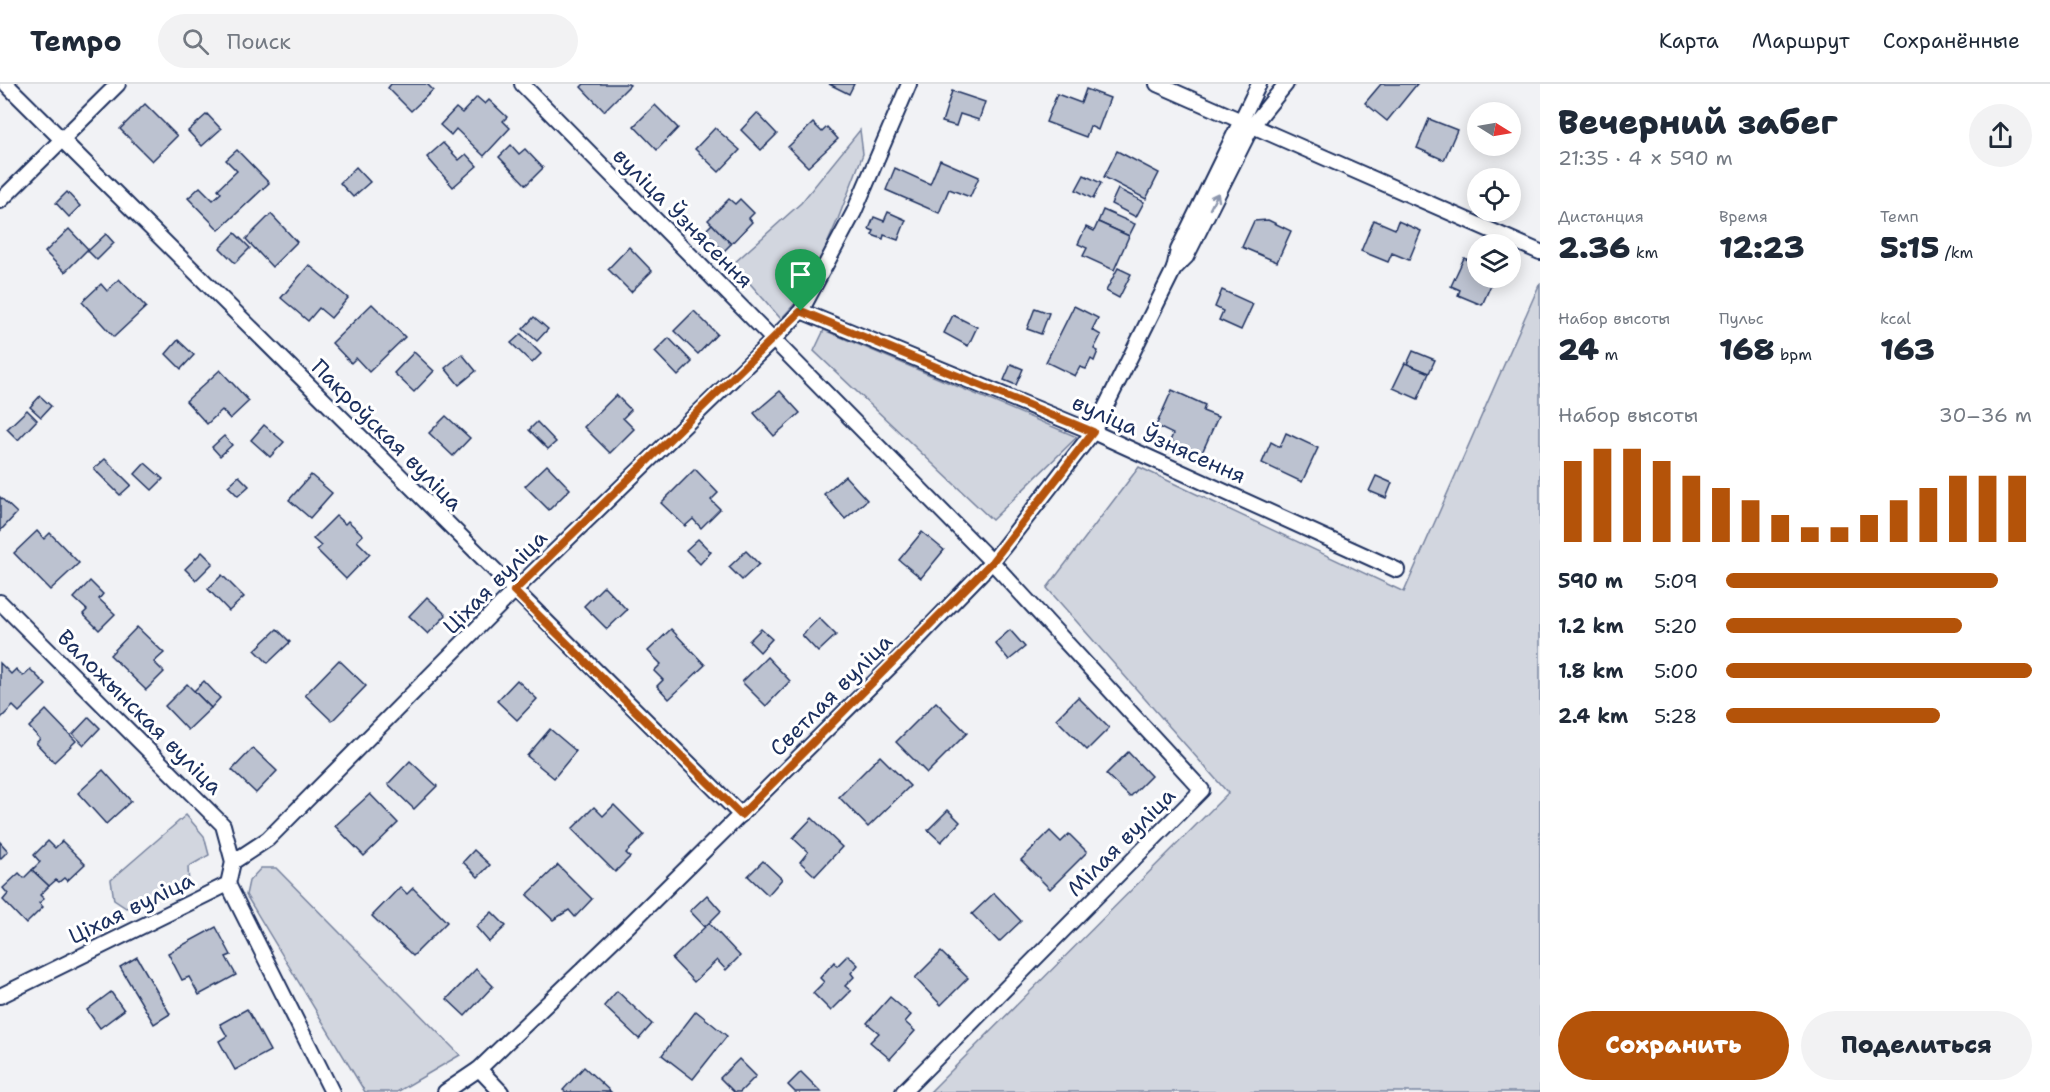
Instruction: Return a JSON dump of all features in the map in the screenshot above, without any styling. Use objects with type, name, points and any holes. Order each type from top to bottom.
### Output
[{"type":"street","name":"Пакроўская вуліца","points":[[6,84],[741,815]]},
{"type":"street","points":[[0,201],[118,84]]},
{"type":"street","name":"вуліца Ўзнясення","points":[[522,84],[992,562]]},
{"type":"street","name":"Ціхая вуліца","points":[[0,996],[228,884],[233,862],[268,839],[514,591],[801,311],[854,212],[909,84]]},
{"type":"street","points":[[1157,84],[1540,252]]},
{"type":"street","name":"Светлая вуліца","points":[[445,1092],[479,1069],[741,815],[992,562],[1093,432],[1174,269],[1186,257],[1245,123],[1259,84]]},
{"type":"street","name":"Светлая вуліца","points":[[1245,123],[1286,84]]},
{"type":"street","name":"вуліца Ўзнясення","points":[[801,311],[1093,432],[1397,570]]},
{"type":"street","name":"Мілая вуліца","points":[[903,1092],[1202,790],[992,562]]},
{"type":"street","name":"Валожынская вуліца","points":[[0,602],[223,825],[233,862]]},
{"type":"street","points":[[228,884],[332,1092]]},
{"type":"street","points":[[479,1069],[501,1092]]},
{"type":"shaded area","points":[[860,130],[863,154],[838,219],[818,265],[800,298],[781,319],[733,264],[801,203]]},
{"type":"shaded area","points":[[1540,283],[1540,1092],[930,1092],[1228,793],[1047,588],[1139,467],[1404,592]]},
{"type":"shaded area","points":[[824,330],[1077,437],[992,520],[814,351]]},
{"type":"shaded area","points":[[186,815],[204,836],[209,855],[188,867],[189,887],[126,908],[114,900],[111,880]]},
{"type":"shaded area","points":[[261,868],[276,868],[460,1055],[397,1092],[365,1092],[246,895],[249,881]]},
{"type":"building","points":[[391,84],[427,84],[433,90],[411,111],[388,88]]},
{"type":"building","points":[[584,84],[630,85],[604,111],[581,87]]},
{"type":"building","points":[[829,84],[854,84],[849,94]]},
{"type":"building","points":[[1381,84],[1417,84],[1387,121],[1365,103]]},
{"type":"building","points":[[1086,89],[1110,98],[1098,130],[1090,126],[1086,137],[1046,122],[1057,94],[1081,103]]},
{"type":"building","points":[[952,91],[985,102],[979,120],[960,114],[956,126],[942,122]]},
{"type":"building","points":[[477,97],[485,104],[489,100],[507,117],[503,121],[510,128],[484,156],[456,129],[451,135],[440,125],[456,108],[462,113]]},
{"type":"building","points":[[145,104],[177,136],[152,161],[120,129]]},
{"type":"building","points":[[655,105],[678,128],[657,150],[634,126]]},
{"type":"building","points":[[757,113],[777,134],[761,150],[741,130]]},
{"type":"building","points":[[207,114],[221,129],[202,146],[188,131]]},
{"type":"building","points":[[1429,119],[1457,130],[1444,160],[1417,148]]},
{"type":"building","points":[[813,123],[822,132],[827,127],[838,139],[808,167],[788,147]]},
{"type":"building","points":[[715,128],[740,150],[719,172],[695,149]]},
{"type":"building","points":[[443,143],[459,160],[466,154],[477,166],[453,187],[427,157]]},
{"type":"building","points":[[511,145],[519,154],[525,149],[543,168],[526,185],[499,157]]},
{"type":"building","points":[[237,150],[269,183],[219,230],[188,198],[200,187],[213,200],[221,193],[218,189],[237,171],[226,160]]},
{"type":"building","points":[[1117,151],[1159,173],[1146,199],[1104,177]]},
{"type":"building","points":[[940,160],[979,177],[970,197],[949,189],[939,213],[886,190],[895,168],[930,184]]},
{"type":"building","points":[[356,167],[370,182],[353,197],[340,183]]},
{"type":"building","points":[[1084,175],[1101,183],[1093,199],[1076,190]]},
{"type":"building","points":[[1118,189],[1144,202],[1136,217],[1111,204]]},
{"type":"building","points":[[67,192],[80,206],[69,217],[56,203]]},
{"type":"building","points":[[729,199],[735,204],[740,199],[754,213],[749,218],[752,222],[731,244],[708,220]]},
{"type":"building","points":[[1103,210],[1135,224],[1129,236],[1098,222]]},
{"type":"building","points":[[888,212],[906,220],[898,240],[884,235],[883,239],[872,235],[874,231],[869,229],[874,217],[884,221]]},
{"type":"building","points":[[271,214],[297,242],[272,267],[246,239]]},
{"type":"building","points":[[1268,220],[1291,231],[1277,262],[1242,247],[1254,221]]},
{"type":"building","points":[[1374,220],[1395,229],[1398,221],[1421,231],[1409,260],[1392,253],[1388,262],[1361,251]]},
{"type":"building","points":[[1098,222],[1129,236],[1114,270],[1083,256],[1087,248],[1078,244],[1086,227],[1094,231]]},
{"type":"building","points":[[712,224],[731,244],[724,251],[704,232]]},
{"type":"building","points":[[69,229],[88,249],[65,272],[45,252]]},
{"type":"building","points":[[235,233],[250,248],[235,263],[220,248]]},
{"type":"building","points":[[106,234],[114,243],[97,260],[88,251]]},
{"type":"building","points":[[629,247],[652,271],[631,292],[608,269]]},
{"type":"building","points":[[1464,258],[1467,259],[1467,288],[1490,288],[1482,305],[1458,295],[1460,290],[1451,286]]},
{"type":"building","points":[[309,265],[348,298],[331,318],[319,308],[308,321],[281,298]]},
{"type":"building","points":[[1118,268],[1131,274],[1119,298],[1106,291]]},
{"type":"building","points":[[119,279],[146,307],[114,337],[82,302],[101,284],[107,291]]},
{"type":"building","points":[[1222,290],[1253,304],[1241,330],[1219,320],[1223,311],[1215,307]]},
{"type":"building","points":[[372,304],[405,337],[369,372],[356,358],[351,363],[332,343]]},
{"type":"building","points":[[1074,306],[1098,318],[1092,330],[1101,335],[1094,349],[1098,351],[1094,361],[1091,359],[1086,369],[1080,367],[1075,376],[1046,362]]},
{"type":"building","points":[[1035,308],[1049,313],[1041,334],[1027,329]]},
{"type":"building","points":[[694,311],[717,334],[698,354],[674,331]]},
{"type":"building","points":[[953,315],[977,327],[968,346],[944,333]]},
{"type":"building","points":[[534,317],[548,329],[537,341],[523,329]]},
{"type":"building","points":[[521,334],[541,354],[532,363],[511,343]]},
{"type":"building","points":[[669,338],[692,362],[678,376],[655,352]]},
{"type":"building","points":[[178,340],[194,355],[181,369],[166,354]]},
{"type":"building","points":[[1413,351],[1435,360],[1429,373],[1407,364]]},
{"type":"building","points":[[414,352],[434,371],[414,392],[394,373]]},
{"type":"building","points":[[462,354],[476,371],[459,385],[445,368]]},
{"type":"building","points":[[1405,363],[1429,373],[1418,399],[1393,388]]},
{"type":"building","points":[[1011,364],[1023,369],[1016,385],[1004,380]]},
{"type":"building","points":[[220,370],[249,401],[230,419],[222,410],[207,424],[186,401]]},
{"type":"building","points":[[1172,390],[1205,405],[1203,411],[1218,417],[1201,455],[1170,441],[1173,434],[1156,426]]},
{"type":"building","points":[[780,391],[800,413],[774,436],[754,413]]},
{"type":"building","points":[[616,395],[631,410],[623,418],[634,429],[610,453],[584,427]]},
{"type":"building","points":[[40,396],[51,406],[41,417],[30,407]]},
{"type":"building","points":[[27,410],[37,420],[18,440],[7,429]]},
{"type":"building","points":[[446,416],[470,438],[453,456],[429,433]]},
{"type":"building","points":[[537,422],[556,442],[548,449],[529,430]]},
{"type":"building","points":[[264,425],[284,442],[270,457],[251,440]]},
{"type":"building","points":[[1286,433],[1318,448],[1302,482],[1262,463],[1271,442],[1280,447]]},
{"type":"building","points":[[224,436],[232,445],[220,456],[212,447]]},
{"type":"building","points":[[105,459],[131,485],[120,495],[94,469]]},
{"type":"building","points":[[145,463],[163,479],[152,490],[135,474]]},
{"type":"building","points":[[547,465],[570,489],[549,510],[525,486]]},
{"type":"building","points":[[695,469],[718,493],[711,500],[720,509],[701,528],[693,519],[685,526],[661,503]]},
{"type":"building","points":[[311,475],[332,493],[310,518],[289,500]]},
{"type":"building","points":[[239,476],[249,486],[238,496],[228,486]]},
{"type":"building","points":[[845,476],[867,500],[845,519],[824,494]]},
{"type":"building","points":[[1376,476],[1392,483],[1386,498],[1369,491]]},
{"type":"building","points":[[0,497],[17,513],[0,531]]},
{"type":"building","points":[[336,516],[345,524],[348,521],[363,535],[357,541],[370,554],[346,579],[317,550],[321,546],[313,539]]},
{"type":"building","points":[[37,531],[44,539],[50,533],[79,563],[50,590],[14,553]]},
{"type":"building","points":[[922,532],[944,550],[921,578],[899,560]]},
{"type":"building","points":[[698,539],[711,552],[700,564],[686,550]]},
{"type":"building","points":[[746,551],[759,564],[742,580],[729,567]]},
{"type":"building","points":[[202,552],[213,563],[196,580],[185,569]]},
{"type":"building","points":[[222,575],[244,597],[229,611],[208,589]]},
{"type":"building","points":[[90,581],[103,594],[99,599],[115,614],[99,630],[83,614],[87,610],[74,598]]},
{"type":"building","points":[[604,586],[627,610],[607,629],[584,606]]},
{"type":"building","points":[[427,597],[446,615],[428,634],[409,616]]},
{"type":"building","points":[[819,618],[836,635],[818,652],[802,635]]},
{"type":"building","points":[[137,627],[164,653],[154,662],[164,672],[146,690],[110,655]]},
{"type":"building","points":[[277,629],[290,642],[268,663],[255,650]]},
{"type":"building","points":[[671,629],[705,665],[669,699],[657,686],[663,680],[654,671],[661,664],[648,651]]},
{"type":"building","points":[[761,629],[772,639],[760,652],[749,641]]},
{"type":"building","points":[[1010,630],[1025,647],[1009,660],[995,643]]},
{"type":"building","points":[[767,657],[790,681],[766,706],[742,682]]},
{"type":"building","points":[[339,660],[366,686],[332,721],[305,695]]},
{"type":"building","points":[[0,663],[11,674],[16,669],[23,676],[30,669],[46,685],[19,712],[13,706],[0,719]]},
{"type":"building","points":[[517,680],[537,699],[517,720],[497,701]]},
{"type":"building","points":[[204,681],[220,698],[211,708],[194,691]]},
{"type":"building","points":[[187,684],[211,708],[188,730],[165,706]]},
{"type":"building","points":[[1078,697],[1109,728],[1087,750],[1056,719]]},
{"type":"building","points":[[936,702],[967,733],[927,773],[896,742]]},
{"type":"building","points":[[46,710],[76,741],[54,762],[36,743],[40,739],[29,727]]},
{"type":"building","points":[[89,717],[100,728],[84,745],[73,734]]},
{"type":"building","points":[[550,729],[576,751],[554,778],[527,756]]},
{"type":"building","points":[[253,748],[277,771],[256,793],[232,770]]},
{"type":"building","points":[[1128,752],[1151,776],[1130,797],[1106,774]]},
{"type":"building","points":[[880,756],[910,786],[868,827],[839,797]]},
{"type":"building","points":[[410,761],[437,786],[414,809],[388,784]]},
{"type":"building","points":[[103,770],[131,801],[106,824],[78,793]]},
{"type":"building","points":[[370,794],[398,823],[364,856],[335,826]]},
{"type":"building","points":[[614,805],[644,835],[626,853],[630,857],[615,872],[572,829],[594,807],[603,816]]},
{"type":"building","points":[[948,810],[960,822],[941,842],[928,830]]},
{"type":"building","points":[[812,818],[842,847],[815,876],[800,862],[808,852],[793,838]]},
{"type":"building","points":[[1050,831],[1061,842],[1069,834],[1087,852],[1050,889],[1021,860]]},
{"type":"building","points":[[48,841],[55,848],[62,841],[85,864],[67,881],[64,878],[59,882],[56,880],[49,886],[32,870],[40,862],[34,855]]},
{"type":"building","points":[[0,842],[8,851],[0,859]]},
{"type":"building","points":[[474,850],[490,865],[478,877],[463,862]]},
{"type":"building","points":[[763,861],[782,879],[768,895],[748,876]]},
{"type":"building","points":[[558,865],[592,899],[575,917],[569,910],[553,920],[527,895]]},
{"type":"building","points":[[32,870],[49,886],[40,895],[44,899],[39,903],[43,907],[26,924],[3,900],[8,894],[3,888],[19,873],[24,878]]},
{"type":"building","points":[[400,887],[407,894],[413,888],[447,922],[413,956],[372,916]]},
{"type":"building","points":[[994,893],[1021,921],[999,942],[972,914]]},
{"type":"building","points":[[707,895],[721,911],[705,927],[690,911]]},
{"type":"building","points":[[492,912],[506,926],[489,942],[476,927]]},
{"type":"building","points":[[709,923],[740,956],[726,970],[717,960],[694,982],[672,959]]},
{"type":"building","points":[[216,927],[231,955],[226,957],[236,975],[199,995],[189,977],[182,980],[168,953]]},
{"type":"building","points":[[941,952],[968,978],[941,1005],[915,978]]},
{"type":"building","points":[[848,955],[858,965],[851,973],[854,977],[845,986],[851,991],[831,1011],[813,993],[824,982],[820,978],[834,962],[837,966]]},
{"type":"building","points":[[137,957],[170,1014],[154,1024],[120,967]]},
{"type":"building","points":[[476,969],[493,986],[465,1016],[447,999]]},
{"type":"building","points":[[617,991],[652,1024],[639,1039],[604,1006]]},
{"type":"building","points":[[111,992],[124,1010],[100,1028],[87,1010]]},
{"type":"building","points":[[890,997],[911,1015],[905,1022],[915,1031],[890,1059],[870,1042],[879,1033],[867,1023]]},
{"type":"building","points":[[247,1009],[270,1051],[235,1070],[219,1041],[227,1036],[220,1024]]},
{"type":"building","points":[[696,1011],[727,1036],[693,1079],[662,1055]]},
{"type":"building","points":[[739,1059],[756,1076],[740,1092],[734,1092],[720,1078]]},
{"type":"building","points":[[584,1067],[611,1092],[566,1092],[563,1090]]},
{"type":"building","points":[[801,1072],[821,1092],[795,1092],[788,1085]]},
{"type":"route","points":[[801,311],[1093,432],[992,562],[741,815],[514,591],[801,311]]}]
